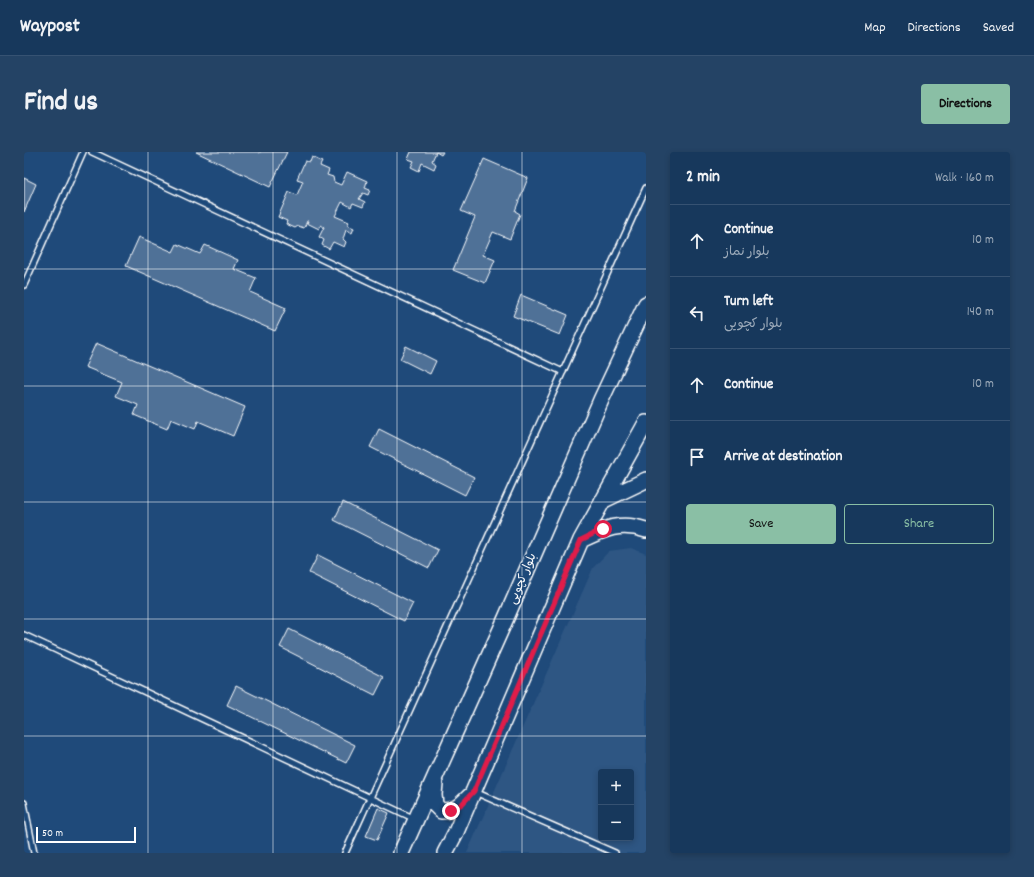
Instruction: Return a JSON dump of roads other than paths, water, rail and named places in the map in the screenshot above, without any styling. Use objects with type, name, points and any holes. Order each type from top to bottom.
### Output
[{"type":"main road","name":"بلوار کچویی","points":[[401,853],[506,618],[594,414],[646,304]]},
{"type":"main road","points":[[445,853],[474,791],[581,540],[646,423]]},
{"type":"main road","points":[[602,501],[646,480]]},
{"type":"main road","points":[[581,540],[603,529],[624,525],[646,530]]},
{"type":"main road","points":[[435,778],[435,805],[441,811],[451,811],[462,804],[474,791]]},
{"type":"lane","points":[[24,285],[83,152]]},
{"type":"lane","points":[[92,152],[563,372]]},
{"type":"lane","points":[[346,853],[646,188]]},
{"type":"lane","points":[[24,635],[415,819]]},
{"type":"lane","points":[[474,791],[615,853]]},
{"type":"lane","points":[[24,803],[34,853]]}]
